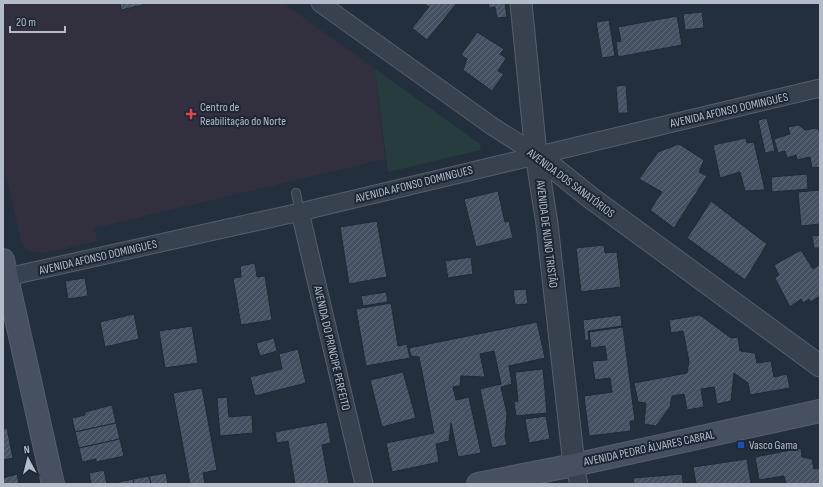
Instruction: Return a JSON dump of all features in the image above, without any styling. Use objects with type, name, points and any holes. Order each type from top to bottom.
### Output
[{"type":"main road","points":[[5,268],[53,484]]},
{"type":"main road","name":"AVENIDA PEDRO ÁLVARES CABRAL","points":[[478,484],[576,474],[820,411]]},
{"type":"street","name":"AVENIDA DOS SANATÓRIOS","points":[[320,3],[492,126],[536,154],[591,198],[820,366]]},
{"type":"street","name":"AVENIDA DE NUNO TRISTÃO","points":[[521,3],[536,154],[547,224],[576,474]]},
{"type":"street","name":"AVENIDA AFONSO DOMINGUES","points":[[5,268],[300,212],[536,154],[820,88]]},
{"type":"street","name":"AVENIDA DO PRINCIPE PERFEITO","points":[[300,212],[364,484]]},
{"type":"lane","points":[[296,193],[300,212]]},
{"type":"shaded area","name":"Centro de Reabilitação do Norte","points":[[3,3],[283,3],[375,69],[385,159],[94,228],[97,241],[44,253],[30,251],[24,247],[21,240],[3,163]]},
{"type":"green space","points":[[375,69],[480,144],[481,150],[388,172]]},
{"type":"building","points":[[120,3],[143,3],[143,5],[121,10]]},
{"type":"building","points":[[424,3],[457,3],[427,40],[412,28],[429,7]]},
{"type":"building","points":[[488,3],[505,3],[507,17],[497,18],[495,7],[489,8]]},
{"type":"building","points":[[702,12],[704,28],[685,30],[683,14]]},
{"type":"building","points":[[677,16],[682,45],[618,57],[616,42],[621,41],[618,27]]},
{"type":"building","points":[[609,20],[615,56],[602,58],[596,22]]},
{"type":"building","points":[[477,32],[504,49],[500,54],[506,58],[498,71],[504,74],[492,91],[463,70],[467,59],[461,55]]},
{"type":"building","points":[[626,85],[628,113],[618,113],[616,86]]},
{"type":"building","points":[[767,118],[775,151],[765,153],[758,120]]},
{"type":"building","points":[[799,125],[805,130],[816,128],[820,132],[820,167],[812,168],[810,157],[797,160],[796,155],[787,158],[785,151],[778,153],[774,139],[790,134],[788,127]]},
{"type":"building","points":[[746,138],[747,143],[754,142],[765,190],[745,191],[740,172],[720,178],[713,145]]},
{"type":"building","points":[[679,144],[704,160],[699,172],[707,176],[674,228],[650,210],[662,192],[639,179],[658,152]]},
{"type":"building","points":[[807,174],[808,189],[772,192],[771,177]]},
{"type":"building","points":[[820,190],[820,224],[801,226],[798,192]]},
{"type":"building","points":[[498,191],[505,222],[509,221],[513,238],[476,247],[464,199]]},
{"type":"building","points":[[711,201],[767,244],[745,280],[687,238]]},
{"type":"building","points":[[377,221],[387,277],[349,284],[340,227]]},
{"type":"building","points":[[820,235],[820,248],[814,248],[812,236]]},
{"type":"building","points":[[604,245],[605,253],[617,252],[621,287],[581,292],[576,248]]},
{"type":"building","points":[[801,250],[813,269],[820,264],[820,296],[811,302],[809,299],[803,303],[801,299],[790,307],[775,278],[779,275],[774,265]]},
{"type":"building","points":[[471,257],[473,274],[448,278],[445,261]]},
{"type":"building","points":[[255,263],[257,277],[265,276],[272,320],[241,325],[233,278],[241,277],[240,266]]},
{"type":"building","points":[[85,278],[88,296],[68,299],[65,281]]},
{"type":"building","points":[[526,289],[528,304],[515,305],[513,290]]},
{"type":"building","points":[[386,292],[388,302],[363,306],[361,296]]},
{"type":"building","points":[[391,303],[398,346],[407,344],[410,358],[366,366],[356,309]]},
{"type":"building","points":[[134,314],[139,339],[105,347],[100,322]]},
{"type":"building","points":[[621,315],[622,326],[588,331],[589,340],[585,341],[583,320]]},
{"type":"building","points":[[700,315],[731,338],[738,337],[740,351],[755,353],[757,363],[771,361],[774,377],[787,374],[790,388],[750,395],[748,383],[734,373],[731,401],[717,404],[714,387],[701,389],[704,407],[687,410],[684,394],[672,396],[670,407],[656,426],[644,424],[646,403],[638,402],[634,383],[687,373],[689,361],[683,331],[671,333],[669,320]]},
{"type":"building","points":[[537,322],[545,358],[509,366],[512,384],[501,387],[507,414],[505,437],[507,445],[492,448],[480,389],[501,384],[494,351],[480,354],[485,377],[461,376],[460,386],[453,387],[456,400],[469,397],[481,453],[458,457],[451,423],[449,441],[436,444],[439,462],[392,472],[386,443],[434,433],[419,357],[411,356],[409,348]]},
{"type":"building","points":[[192,326],[198,363],[165,368],[159,331]]},
{"type":"building","points":[[623,327],[635,421],[630,421],[631,431],[589,436],[584,396],[612,392],[610,378],[595,380],[592,361],[607,360],[605,346],[591,348],[589,332]]},
{"type":"building","points":[[274,338],[277,351],[260,356],[256,343]]},
{"type":"building","points":[[298,349],[306,383],[255,396],[250,377],[282,369],[279,354]]},
{"type":"building","points":[[543,369],[547,413],[516,416],[514,402],[518,401],[515,372]]},
{"type":"building","points":[[403,372],[416,418],[382,427],[370,380]]},
{"type":"building","points":[[202,388],[217,470],[203,473],[205,484],[190,484],[173,393]]},
{"type":"building","points":[[227,397],[229,417],[252,415],[253,433],[220,436],[217,398]]},
{"type":"building","points":[[112,405],[116,423],[75,432],[72,418],[85,415],[85,412]]},
{"type":"building","points":[[546,416],[550,439],[529,443],[525,419]]},
{"type":"building","points":[[327,422],[331,443],[322,445],[329,484],[295,484],[288,441],[277,443],[275,432]]},
{"type":"building","points":[[116,423],[120,439],[79,448],[75,432]]},
{"type":"building","points":[[7,428],[13,458],[3,460],[3,429]]},
{"type":"building","points":[[120,439],[124,456],[96,462],[96,459],[82,462],[79,448]]},
{"type":"building","points":[[801,448],[802,457],[812,459],[814,469],[820,468],[820,484],[786,484],[784,476],[759,480],[755,457]]},
{"type":"building","points":[[747,459],[751,484],[696,484],[693,467]]},
{"type":"building","points":[[104,470],[107,484],[91,484],[89,473]]},
{"type":"building","points":[[166,473],[168,484],[151,484],[149,476]]},
{"type":"building","points":[[17,474],[19,484],[3,484],[3,478]]},
{"type":"building","points":[[682,474],[683,483],[693,482],[693,484],[634,484],[633,478]]},
{"type":"building","points":[[149,476],[151,484],[134,484],[133,479]]},
{"type":"building","points":[[133,479],[134,484],[115,484],[115,483]]},
{"type":"place","name":"Centro de Reabilitação do Norte","points":[[191,114]]},
{"type":"place","name":"Vasco Gama","points":[[741,445]]}]
